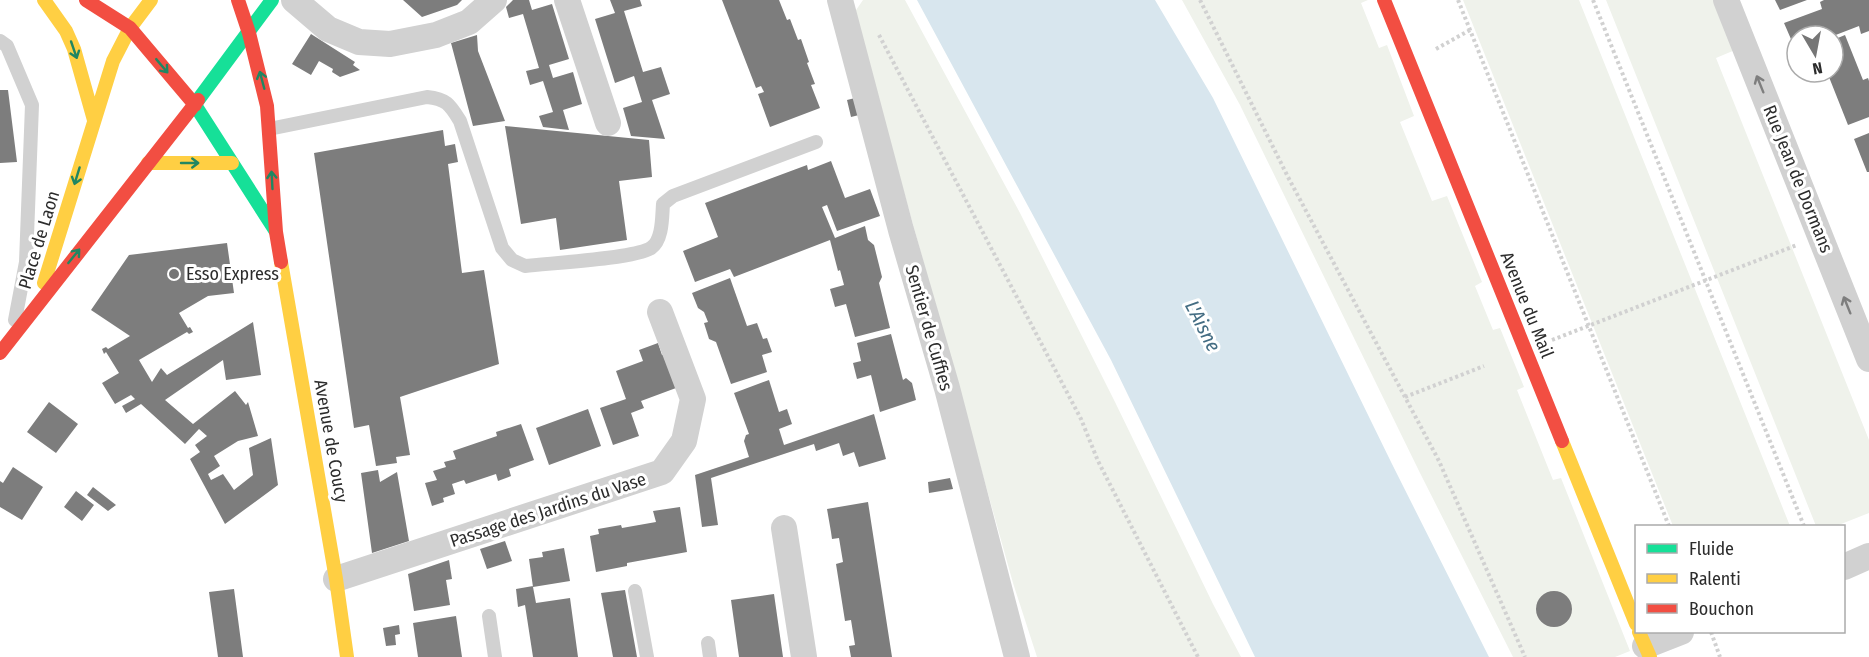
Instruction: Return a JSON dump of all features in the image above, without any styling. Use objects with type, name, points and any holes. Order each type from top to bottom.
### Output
[{"type":"main road","points":[[44,0],[66,31],[74,49],[94,120]]},
{"type":"main road","points":[[86,0],[130,28],[195,105],[276,232]]},
{"type":"main road","name":"Place de Laon","points":[[38,302],[113,61],[130,28],[151,0]]},
{"type":"main road","points":[[238,0],[264,90],[276,232]]},
{"type":"main road","name":"Place de Laon","points":[[38,302],[195,105],[272,0]]},
{"type":"main road","name":"Avenue du Mail","points":[[1384,0],[1635,620]]},
{"type":"main road","points":[[148,164],[232,164]]},
{"type":"main road","name":"Avenue de Coucy","points":[[276,232],[336,579],[347,657]]},
{"type":"main road","points":[[0,353],[38,302]]},
{"type":"street","points":[[294,0],[328,29],[359,42],[390,44],[436,35],[469,22],[494,0]]},
{"type":"street","points":[[567,0],[608,123]]},
{"type":"street","name":"Sentier de Cuffies","points":[[840,0],[901,230],[947,388],[1017,657]]},
{"type":"street","name":"Rue Jean de Dormans","points":[[1726,0],[1869,359]]},
{"type":"street","name":"Passage des Jardins du Vase","points":[[336,579],[662,471],[684,441],[693,399],[660,312]]},
{"type":"street","points":[[784,528],[804,657]]},
{"type":"street","points":[[1845,567],[1869,556]]},
{"type":"street","points":[[1643,640],[1676,633]]},
{"type":"lane","points":[[0,41],[7,46],[32,105],[26,262],[11,338]]},
{"type":"lane","points":[[269,129],[427,97],[442,99],[451,107],[460,121],[502,248],[512,260],[525,266],[628,255],[652,248],[658,238],[663,204],[673,196],[816,142]]},
{"type":"lane","points":[[635,591],[646,657]]},
{"type":"lane","points":[[489,616],[495,657]]},
{"type":"lane","points":[[708,643],[710,657]]},
{"type":"path","points":[[1200,0],[1288,177],[1439,461],[1525,657]]},
{"type":"path","points":[[1458,0],[1669,525]]},
{"type":"path","points":[[1593,0],[1804,525]]},
{"type":"path","points":[[1410,64],[1470,30]]},
{"type":"path","points":[[877,31],[1081,419],[1098,461],[1198,657]]},
{"type":"path","points":[[1548,342],[1820,236]]},
{"type":"path","points":[[1405,398],[1484,366]]},
{"type":"path","points":[[1711,633],[1720,657]]},
{"type":"shaded area","points":[[863,0],[905,0],[1020,213],[1241,657],[1037,657],[1013,583],[854,13]]},
{"type":"shaded area","points":[[1182,0],[1368,0],[1361,3],[1379,48],[1387,45],[1414,116],[1400,122],[1432,201],[1447,196],[1482,282],[1475,286],[1493,330],[1500,328],[1524,387],[1517,390],[1553,480],[1561,478],[1630,651],[1615,657],[1513,657],[1240,105]]},
{"type":"shaded area","points":[[1463,0],[1579,0],[1790,525],[1673,525]]},
{"type":"shaded area","points":[[1606,0],[1715,0],[1735,50],[1716,58],[1869,440],[1869,513],[1839,525],[1816,525]]},
{"type":"water","name":"L'Aisne","points":[[917,0],[1155,0],[1213,98],[1489,657],[1255,657],[1111,360]]},
{"type":"building","points":[[403,0],[462,0],[457,5],[422,17]]},
{"type":"building","points":[[513,0],[529,0],[532,10],[552,4],[569,59],[549,65],[553,78],[573,72],[582,104],[563,110],[569,130],[543,127],[539,116],[553,112],[543,81],[530,85],[526,71],[539,68],[523,14],[509,18],[506,7]]},
{"type":"building","points":[[610,0],[640,0],[642,6],[624,11],[643,72],[661,67],[670,94],[652,100],[665,139],[631,136],[623,108],[642,102],[634,76],[615,83],[595,19],[615,13]]},
{"type":"building","points":[[722,0],[779,0],[798,40],[801,39],[815,84],[811,85],[820,108],[770,127],[758,94],[764,92],[761,86],[756,88]]},
{"type":"building","points":[[1775,0],[1807,0],[1780,10]]},
{"type":"building","points":[[1824,0],[1869,0],[1869,31],[1861,34],[1859,26],[1845,31],[1845,24],[1785,25],[1784,23],[1822,9],[1820,2]]},
{"type":"building","points":[[311,34],[355,62],[353,65],[360,70],[340,77],[332,72],[333,69],[319,61],[311,75],[292,64]]},
{"type":"building","points":[[477,35],[478,51],[505,121],[473,126],[451,43]]},
{"type":"building","points":[[1845,35],[1863,80],[1868,78],[1869,81],[1869,117],[1848,125],[1832,84],[1845,84]]},
{"type":"building","points":[[0,90],[8,90],[17,162],[0,163]]},
{"type":"building","points":[[855,98],[859,115],[851,117],[847,100]]},
{"type":"building","points":[[505,126],[649,140],[652,177],[619,181],[627,240],[560,250],[556,218],[521,224]]},
{"type":"building","points":[[443,130],[445,146],[455,144],[458,162],[448,164],[462,273],[484,270],[499,364],[400,397],[410,455],[396,457],[397,463],[376,466],[369,425],[354,428],[314,153]]},
{"type":"building","points":[[1869,133],[1869,172],[1867,172],[1854,139]]},
{"type":"building","points":[[831,161],[845,198],[870,189],[880,216],[837,231],[827,205],[822,207],[835,238],[865,226],[868,240],[874,245],[882,277],[879,283],[890,328],[855,337],[846,304],[835,307],[830,289],[844,285],[830,240],[734,277],[730,269],[695,282],[683,251],[718,237],[705,203],[807,165],[808,170]]},
{"type":"building","points":[[227,243],[234,293],[208,296],[179,313],[193,332],[189,334],[187,332],[139,360],[152,382],[161,368],[167,375],[253,322],[261,375],[226,380],[223,360],[165,400],[193,424],[235,391],[246,405],[248,402],[258,436],[238,441],[214,456],[220,466],[208,474],[211,480],[223,474],[234,490],[253,475],[249,448],[271,438],[278,485],[225,524],[190,459],[200,452],[195,445],[207,436],[199,429],[185,444],[141,404],[126,413],[122,406],[135,399],[131,395],[115,404],[102,383],[119,373],[102,349],[106,347],[108,349],[130,336],[91,310],[129,255]]},
{"type":"building","points":[[730,278],[747,326],[757,323],[763,339],[767,338],[772,352],[762,355],[767,372],[731,384],[716,342],[709,339],[704,323],[708,322],[704,312],[698,308],[692,293]]},
{"type":"building","points":[[891,334],[903,380],[906,378],[912,383],[916,400],[880,412],[871,375],[857,379],[853,363],[861,361],[857,343]]},
{"type":"building","points":[[658,343],[676,388],[641,401],[644,408],[631,413],[639,436],[613,445],[600,408],[626,399],[616,371],[643,361],[639,350]]},
{"type":"building","points":[[769,380],[779,412],[787,409],[792,424],[779,429],[784,445],[874,414],[886,459],[859,467],[854,452],[843,456],[839,443],[816,451],[814,444],[711,478],[718,525],[702,527],[695,475],[749,457],[744,441],[746,435],[749,434],[734,393]]},
{"type":"building","points":[[49,402],[78,424],[56,453],[27,432]]},
{"type":"building","points":[[588,409],[601,446],[549,465],[536,428]]},
{"type":"building","points":[[521,424],[534,460],[509,469],[511,476],[498,481],[496,474],[466,484],[464,480],[452,484],[455,494],[443,498],[444,502],[432,506],[425,483],[437,480],[433,471],[446,467],[444,462],[456,459],[453,451],[497,436],[496,432]]},
{"type":"building","points":[[13,467],[43,487],[22,520],[0,507],[0,481],[3,483]]},
{"type":"building","points":[[378,470],[380,482],[397,472],[409,541],[372,553],[361,473]]},
{"type":"building","points":[[950,478],[953,489],[929,493],[928,482]]},
{"type":"building","points":[[93,487],[116,505],[108,511],[87,495]]},
{"type":"building","points":[[76,491],[94,505],[82,521],[64,507]]},
{"type":"building","points":[[868,502],[892,657],[851,657],[849,646],[855,645],[851,620],[845,621],[836,564],[843,562],[839,538],[832,539],[827,509]]},
{"type":"building","points":[[680,507],[687,552],[627,563],[627,566],[596,572],[590,536],[599,534],[598,529],[621,525],[622,528],[656,522],[653,511]]},
{"type":"building","points":[[505,541],[512,561],[487,569],[480,549]]},
{"type":"building","points":[[564,548],[570,581],[533,587],[536,603],[570,598],[578,657],[533,657],[525,605],[518,607],[516,589],[533,586],[529,559],[543,557],[542,552]]},
{"type":"building","points":[[449,560],[452,579],[446,580],[450,605],[414,611],[408,574]]},
{"type":"building","points":[[234,589],[243,657],[218,657],[209,592]]},
{"type":"building","points":[[625,590],[637,657],[613,657],[601,593]]},
{"type":"building","points":[[1554,591],[1567,596],[1572,609],[1567,622],[1554,627],[1541,622],[1536,609],[1541,596]]},
{"type":"building","points":[[774,594],[783,657],[739,657],[731,600]]},
{"type":"building","points":[[456,616],[462,657],[418,657],[413,623]]},
{"type":"building","points":[[399,625],[400,634],[395,635],[396,645],[386,646],[383,628]]},
{"type":"traffic: fast","points":[[198,100],[272,0]]},
{"type":"traffic: fast","points":[[195,105],[275,230]]},
{"type":"traffic: slow","points":[[44,0],[66,31],[74,49],[94,120]]},
{"type":"traffic: slow","points":[[44,283],[113,61],[130,28],[151,0]]},
{"type":"traffic: slow","points":[[148,163],[232,163]]},
{"type":"traffic: slow","points":[[281,262],[336,579],[347,657]]},
{"type":"traffic: slow","points":[[1562,441],[1635,622]]},
{"type":"traffic: slow","points":[[1639,633],[1650,657]]},
{"type":"traffic: jam","points":[[86,0],[130,28],[195,105]]},
{"type":"traffic: jam","points":[[238,0],[249,33],[267,106],[276,232],[281,262]]},
{"type":"traffic: jam","points":[[1384,0],[1562,441]]},
{"type":"traffic: jam","points":[[0,353],[198,100]]},
{"type":"place","name":"Esso Express","points":[[174,274]]}]
